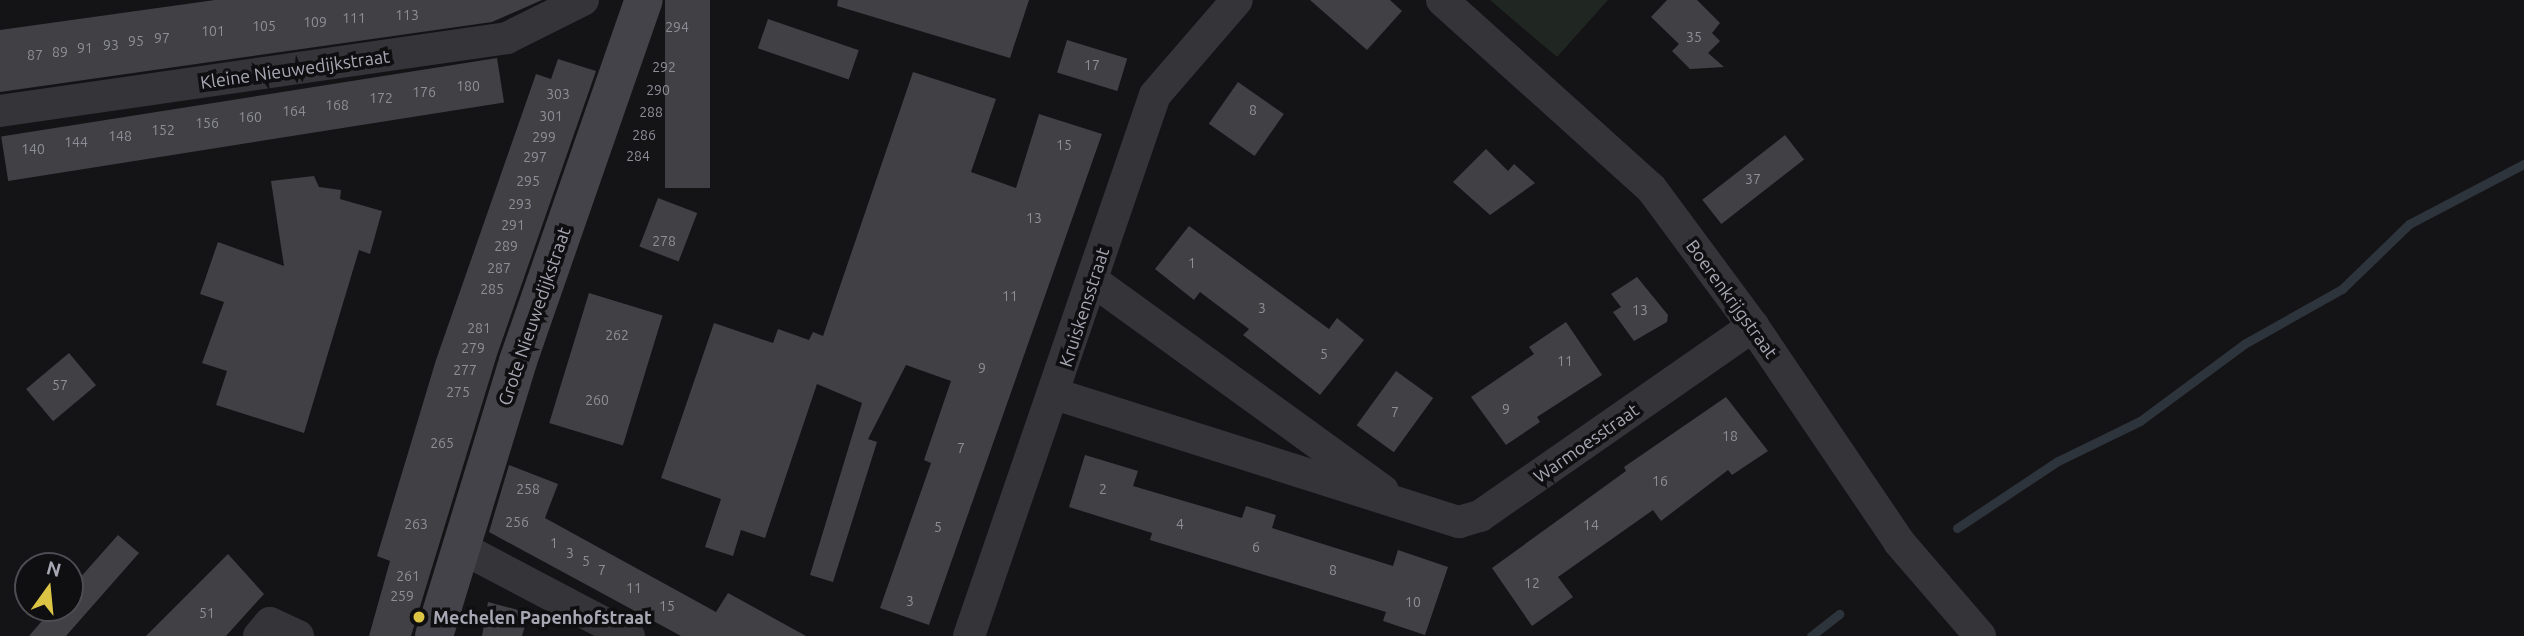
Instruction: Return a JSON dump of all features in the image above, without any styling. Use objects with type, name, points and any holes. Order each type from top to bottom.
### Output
[{"type":"main road","name":"Grote Nieuwedijkstraat","points":[[434,636],[518,361],[644,0]]},
{"type":"street","name":"Kleine Nieuwedijkstraat","points":[[0,111],[507,38],[583,0]]},
{"type":"street","name":"Kruiskensstraat","points":[[969,636],[1055,394],[1155,95],[1237,0]]},
{"type":"street","name":"Boerenkrijgstraat","points":[[1443,0],[1651,188],[1753,326],[1899,542],[1980,636]]},
{"type":"street","name":"Warmoesstraat","points":[[1092,280],[1407,509]]},
{"type":"street","name":"Warmoesstraat","points":[[1055,394],[1407,509],[1459,522],[1479,516],[1753,326]]},
{"type":"street","points":[[460,547],[578,624],[629,636]]},
{"type":"street","points":[[259,636],[270,623],[298,636]]},
{"type":"shaded area","points":[[1490,0],[1608,0],[1557,57]]},
{"type":"building","points":[[215,0],[542,0],[492,22],[0,92],[0,30]]},
{"type":"building","points":[[665,0],[710,0],[710,188],[665,188]]},
{"type":"building","points":[[838,0],[1029,0],[1010,58],[837,6]]},
{"type":"building","points":[[1310,0],[1390,0],[1402,11],[1367,50]]},
{"type":"building","points":[[1667,0],[1697,0],[1720,23],[1712,33],[1720,41],[1708,53],[1724,67],[1690,69],[1672,51],[1679,44],[1651,17]]},
{"type":"building","points":[[768,19],[859,50],[849,80],[758,48]]},
{"type":"building","points":[[1067,40],[1127,58],[1117,91],[1057,73]]},
{"type":"building","points":[[497,58],[504,102],[8,181],[1,137]]},
{"type":"building","points":[[558,59],[596,71],[497,355],[411,636],[369,636],[390,561],[377,556],[436,360],[536,74],[551,79]]},
{"type":"building","points":[[913,72],[996,99],[971,172],[1016,188],[1039,114],[1102,134],[929,625],[880,608],[931,463],[924,460],[951,381],[906,365],[868,439],[877,442],[833,582],[810,575],[862,403],[817,384],[765,538],[741,530],[733,556],[705,547],[721,499],[661,478],[714,323],[773,343],[778,329],[809,340],[813,332],[823,336]]},
{"type":"building","points":[[1238,82],[1284,114],[1255,156],[1209,124]]},
{"type":"building","points":[[1785,135],[1804,159],[1721,224],[1702,200]]},
{"type":"building","points":[[1486,149],[1508,171],[1514,164],[1535,183],[1490,215],[1453,182]]},
{"type":"building","points":[[314,176],[319,187],[341,190],[340,199],[382,211],[370,254],[359,250],[304,433],[216,405],[227,371],[202,363],[224,302],[200,294],[218,242],[284,266],[271,181]]},
{"type":"building","points":[[658,198],[697,213],[679,262],[639,247]]},
{"type":"building","points":[[1189,226],[1329,329],[1337,318],[1364,340],[1320,395],[1243,335],[1249,329],[1200,292],[1194,300],[1155,269]]},
{"type":"building","points":[[1637,277],[1668,315],[1667,322],[1634,341],[1613,312],[1621,307],[1611,294]]},
{"type":"building","points":[[589,293],[663,316],[623,446],[549,423]]},
{"type":"building","points":[[1566,322],[1602,375],[1537,417],[1540,422],[1506,445],[1471,397],[1534,354],[1529,347]]},
{"type":"building","points":[[69,353],[96,385],[53,421],[26,389]]},
{"type":"building","points":[[1396,371],[1433,398],[1394,452],[1357,425]]},
{"type":"building","points":[[1726,397],[1768,451],[1732,475],[1728,470],[1661,521],[1653,510],[1558,577],[1573,597],[1532,626],[1492,568],[1626,471],[1624,467]]},
{"type":"building","points":[[1085,455],[1138,471],[1133,486],[1242,518],[1246,506],[1276,515],[1272,528],[1393,566],[1398,550],[1448,567],[1425,635],[1383,621],[1386,612],[1150,540],[1152,533],[1069,507]]},
{"type":"building","points":[[509,465],[558,484],[545,518],[716,612],[728,593],[806,636],[681,636],[489,532]]},
{"type":"building","points":[[118,535],[139,553],[84,616],[84,573]]},
{"type":"building","points":[[228,554],[264,594],[226,636],[146,636]]},
{"type":"building","points":[[488,602],[529,613],[522,636],[482,636]]},
{"type":"building","points":[[41,622],[78,622],[66,636],[29,636]]},
{"type":"waterway","points":[[1957,528],[2058,461],[2140,421],[2244,344],[2342,289],[2409,224],[2524,164]]},
{"type":"waterway","points":[[1811,636],[1839,614]]},
{"type":"place","name":"Mechelen Papenhofstraat","points":[[419,617]]}]
